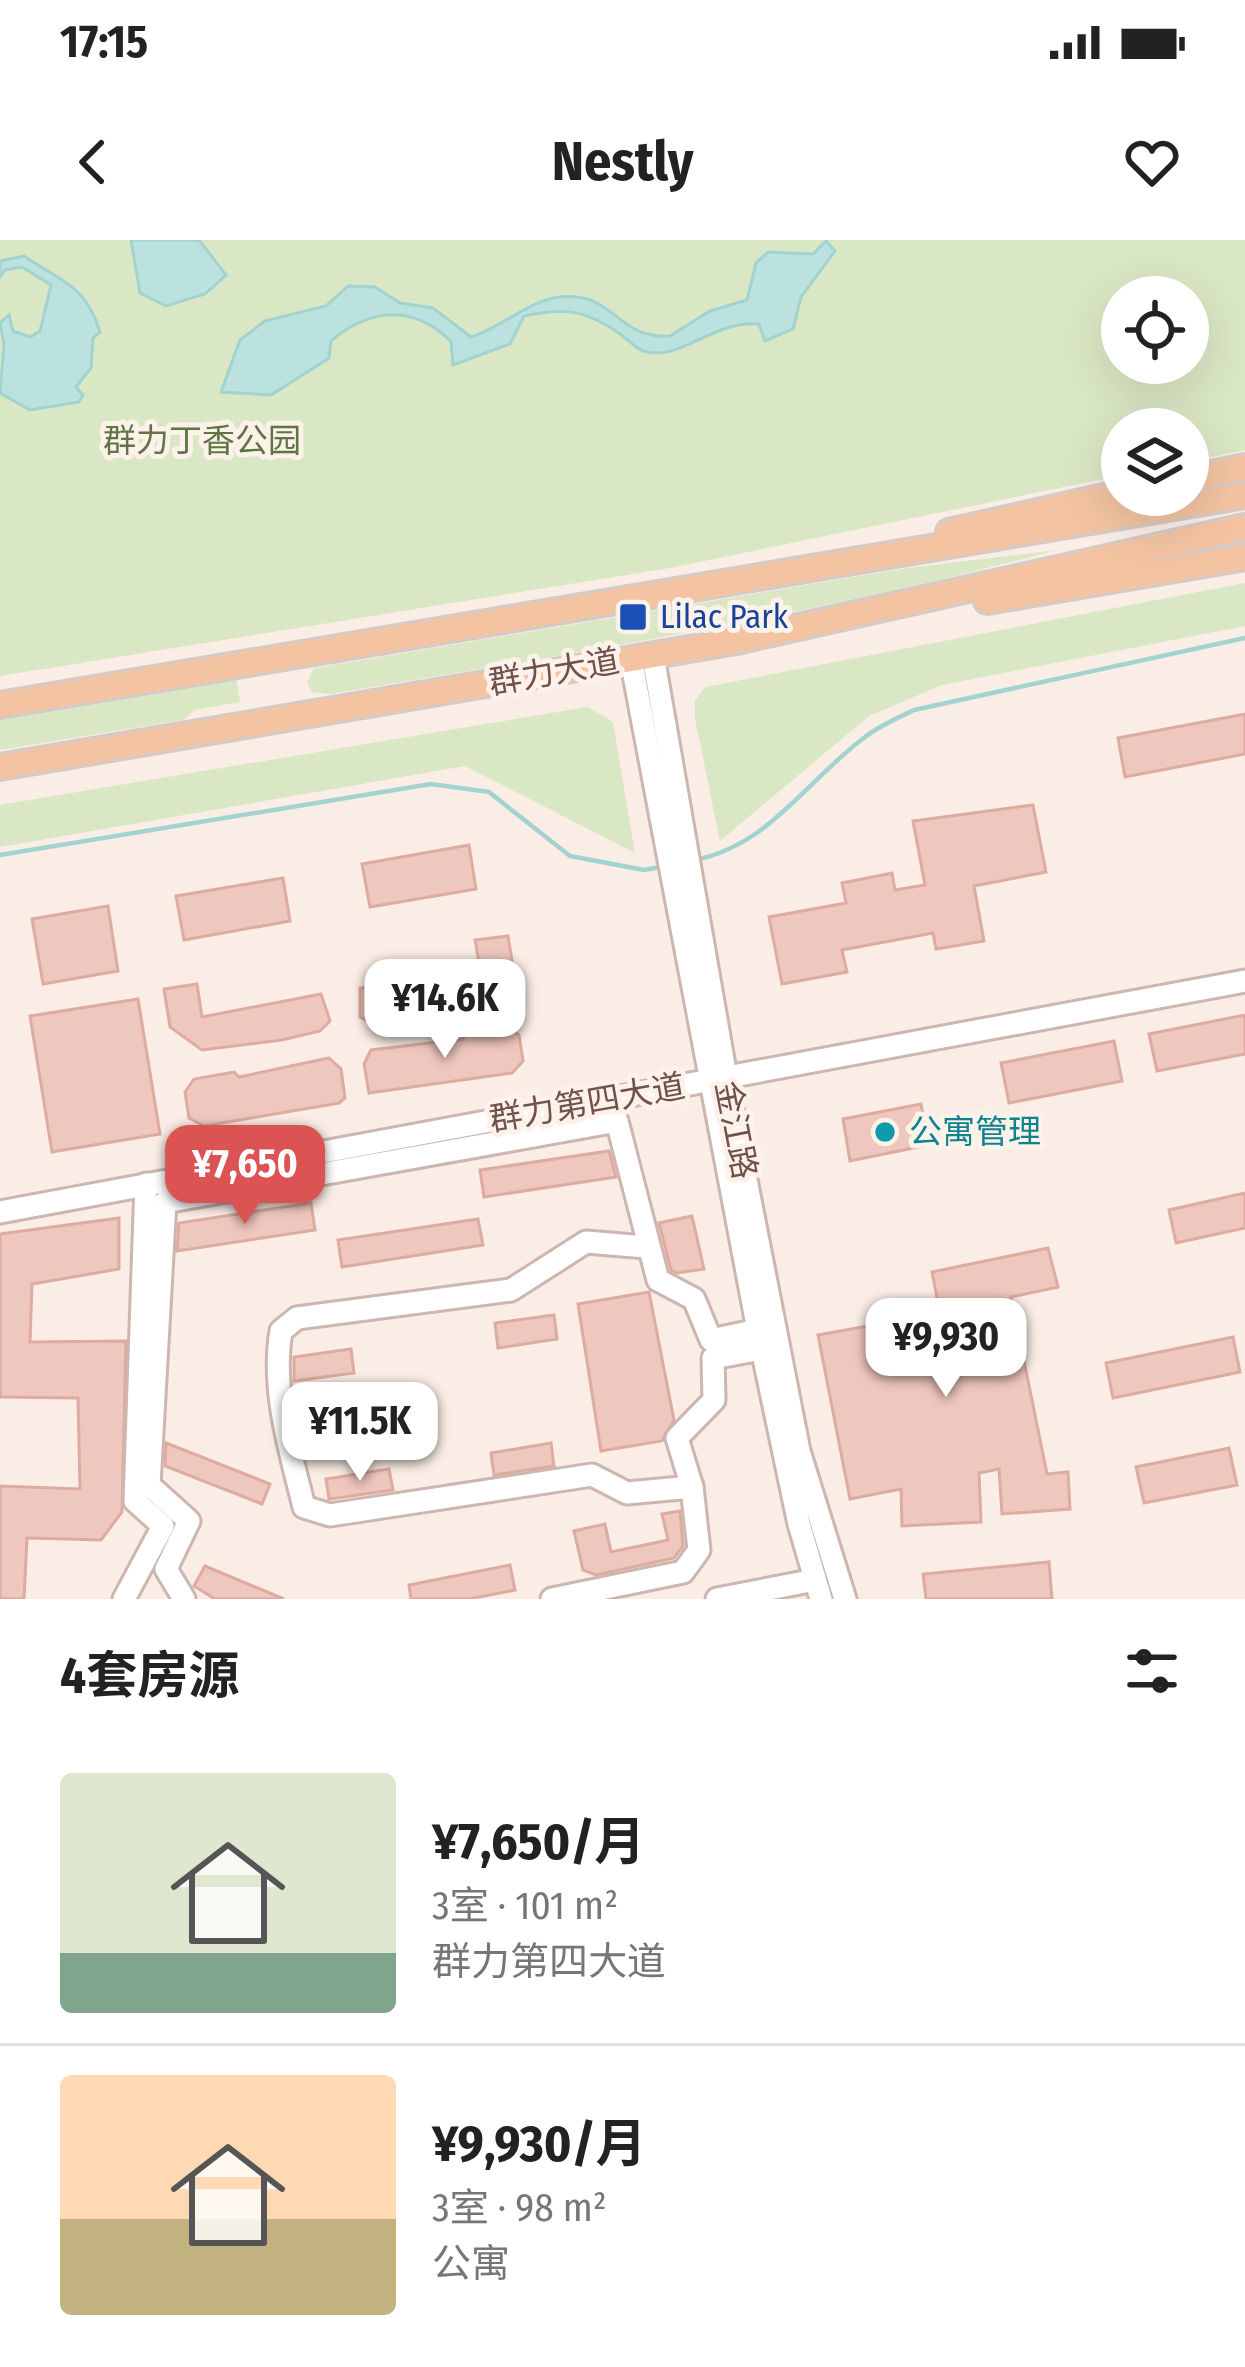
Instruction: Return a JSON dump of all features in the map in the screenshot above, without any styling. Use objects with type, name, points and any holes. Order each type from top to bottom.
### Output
[{"type":"main road","points":[[1209,475],[1245,467]]},
{"type":"main road","name":"群力大道","points":[[0,705],[1234,497]]},
{"type":"main road","points":[[715,584],[1101,499]]},
{"type":"main road","name":"群力大道","points":[[0,767],[736,641],[1238,529]]},
{"type":"main road","points":[[736,641],[1245,557]]},
{"type":"street","name":"金江路","points":[[642,658],[760,1339],[818,1589]]},
{"type":"street","name":"群力第四大道","points":[[0,1211],[1245,981]]},
{"type":"street","name":"金江路","points":[[718,1079],[799,1451],[845,1599]]},
{"type":"street","points":[[184,1599],[166,1570],[189,1521],[149,1485],[165,1202],[617,1121],[658,1280],[694,1299],[711,1340],[760,1339]]},
{"type":"street","points":[[124,1599],[163,1526],[135,1501],[146,1184]]},
{"type":"street","points":[[646,1247],[586,1242],[511,1290],[297,1318],[281,1331],[275,1366],[286,1426],[304,1507],[330,1515],[592,1475],[627,1493],[692,1487]]},
{"type":"street","points":[[552,1599],[683,1572],[699,1550],[692,1487],[677,1438],[714,1400],[713,1358],[760,1339]]},
{"type":"street","points":[[718,1599],[818,1589]]},
{"type":"green space","name":"群力丁香公园","points":[[0,240],[1245,240],[1245,450],[1209,458],[1209,408],[1101,408],[1101,479],[670,568],[0,676]]},
{"type":"green space","points":[[1057,550],[877,594],[605,648],[331,694],[312,692],[307,682],[314,668],[908,568]]},
{"type":"green space","points":[[1245,583],[1245,626],[942,685],[869,716],[720,841],[695,719],[695,701],[705,687]]},
{"type":"green space","points":[[236,679],[240,702],[195,710],[183,720],[0,750],[0,719]]},
{"type":"green space","points":[[588,707],[613,722],[635,853],[465,766],[0,847],[0,805]]},
{"type":"water","points":[[131,240],[199,240],[226,275],[205,294],[166,306],[140,293]]},
{"type":"water","points":[[826,241],[835,251],[801,297],[793,329],[765,341],[759,324],[742,325],[656,353],[640,350],[585,315],[552,312],[524,316],[510,344],[453,365],[451,342],[437,330],[407,316],[392,315],[346,330],[331,341],[329,358],[271,395],[221,392],[240,340],[265,321],[326,306],[348,286],[375,287],[400,303],[433,308],[471,337],[534,305],[562,297],[590,300],[641,332],[670,336],[710,311],[747,300],[756,263],[768,252],[813,254]]},
{"type":"water","points":[[24,256],[71,286],[94,316],[100,332],[93,338],[91,368],[76,387],[83,395],[79,402],[30,410],[0,393],[4,344],[0,323],[9,315],[13,331],[30,337],[40,331],[51,285],[22,267],[5,270],[0,277],[0,261]]},
{"type":"building","points":[[1245,714],[1245,754],[1125,777],[1118,738]]},
{"type":"building","points":[[1033,805],[1046,872],[974,886],[984,941],[936,949],[933,933],[842,950],[847,972],[782,984],[769,917],[846,903],[842,883],[892,873],[895,890],[925,885],[913,821]]},
{"type":"building","points":[[469,845],[476,889],[370,907],[362,864]]},
{"type":"building","points":[[283,878],[290,921],[184,940],[176,896]]},
{"type":"building","points":[[108,906],[118,971],[43,984],[32,919]]},
{"type":"building","points":[[508,936],[514,973],[491,1005],[411,1020],[372,1023],[360,1017],[360,988],[481,974],[475,940]]},
{"type":"building","points":[[197,984],[202,1017],[321,994],[330,1021],[320,1031],[282,1040],[202,1050],[170,1027],[164,989]]},
{"type":"building","points":[[138,999],[160,1134],[52,1152],[30,1016]]},
{"type":"building","points":[[1245,1015],[1245,1054],[1157,1071],[1149,1034]]},
{"type":"building","points":[[506,1026],[519,1035],[523,1061],[512,1073],[369,1093],[364,1064],[371,1050],[463,1039],[466,1033]]},
{"type":"building","points":[[1114,1041],[1122,1081],[1009,1103],[1001,1063]]},
{"type":"building","points":[[329,1058],[341,1069],[345,1098],[339,1103],[204,1126],[189,1118],[185,1092],[194,1079],[234,1072],[239,1077]]},
{"type":"building","name":"公寓管理","points":[[921,1104],[928,1145],[850,1161],[843,1119]]},
{"type":"building","points":[[609,1151],[616,1177],[484,1197],[480,1170]]},
{"type":"building","points":[[1245,1193],[1245,1228],[1176,1243],[1169,1210]]},
{"type":"building","points":[[311,1203],[315,1230],[177,1251],[179,1223]]},
{"type":"building","points":[[692,1216],[704,1269],[677,1273],[671,1270],[659,1223]]},
{"type":"building","points":[[119,1218],[119,1269],[32,1284],[30,1342],[126,1341],[122,1512],[101,1540],[27,1538],[24,1599],[0,1599],[0,1486],[80,1489],[78,1398],[0,1397],[0,1234]]},
{"type":"building","points":[[478,1219],[483,1245],[342,1267],[338,1240]]},
{"type":"building","points":[[1048,1248],[1058,1287],[1011,1297],[1047,1474],[1068,1472],[1070,1509],[1002,1514],[999,1469],[979,1473],[981,1522],[902,1526],[901,1489],[850,1499],[818,1335],[940,1313],[932,1272]]},
{"type":"building","points":[[649,1292],[674,1420],[662,1441],[601,1451],[578,1304]]},
{"type":"building","points":[[554,1315],[557,1339],[498,1348],[495,1323]]},
{"type":"building","points":[[1233,1337],[1240,1372],[1113,1398],[1106,1363]]},
{"type":"building","points":[[351,1349],[354,1373],[294,1381],[294,1357]]},
{"type":"building","points":[[166,1443],[270,1484],[262,1504],[165,1466]]},
{"type":"building","points":[[551,1443],[554,1466],[494,1475],[491,1453]]},
{"type":"building","points":[[1229,1448],[1237,1485],[1144,1503],[1136,1467]]},
{"type":"building","points":[[389,1469],[393,1490],[329,1499],[326,1479]]},
{"type":"building","points":[[680,1511],[683,1546],[674,1558],[596,1575],[583,1570],[574,1531],[605,1524],[611,1552],[668,1540],[662,1514]]},
{"type":"building","points":[[1049,1562],[1052,1599],[926,1599],[923,1574]]},
{"type":"building","points":[[510,1565],[515,1590],[469,1599],[411,1599],[409,1585]]},
{"type":"building","points":[[205,1566],[284,1599],[215,1599],[194,1586]]},
{"type":"waterway","points":[[694,860],[744,841],[865,737],[914,710],[1245,638]]},
{"type":"waterway","points":[[0,855],[431,784],[489,792],[570,856],[644,870],[666,866]]},
{"type":"place","name":"Lilac Park","points":[[633,617]]},
{"type":"place","name":"公寓管理","points":[[885,1132]]}]
